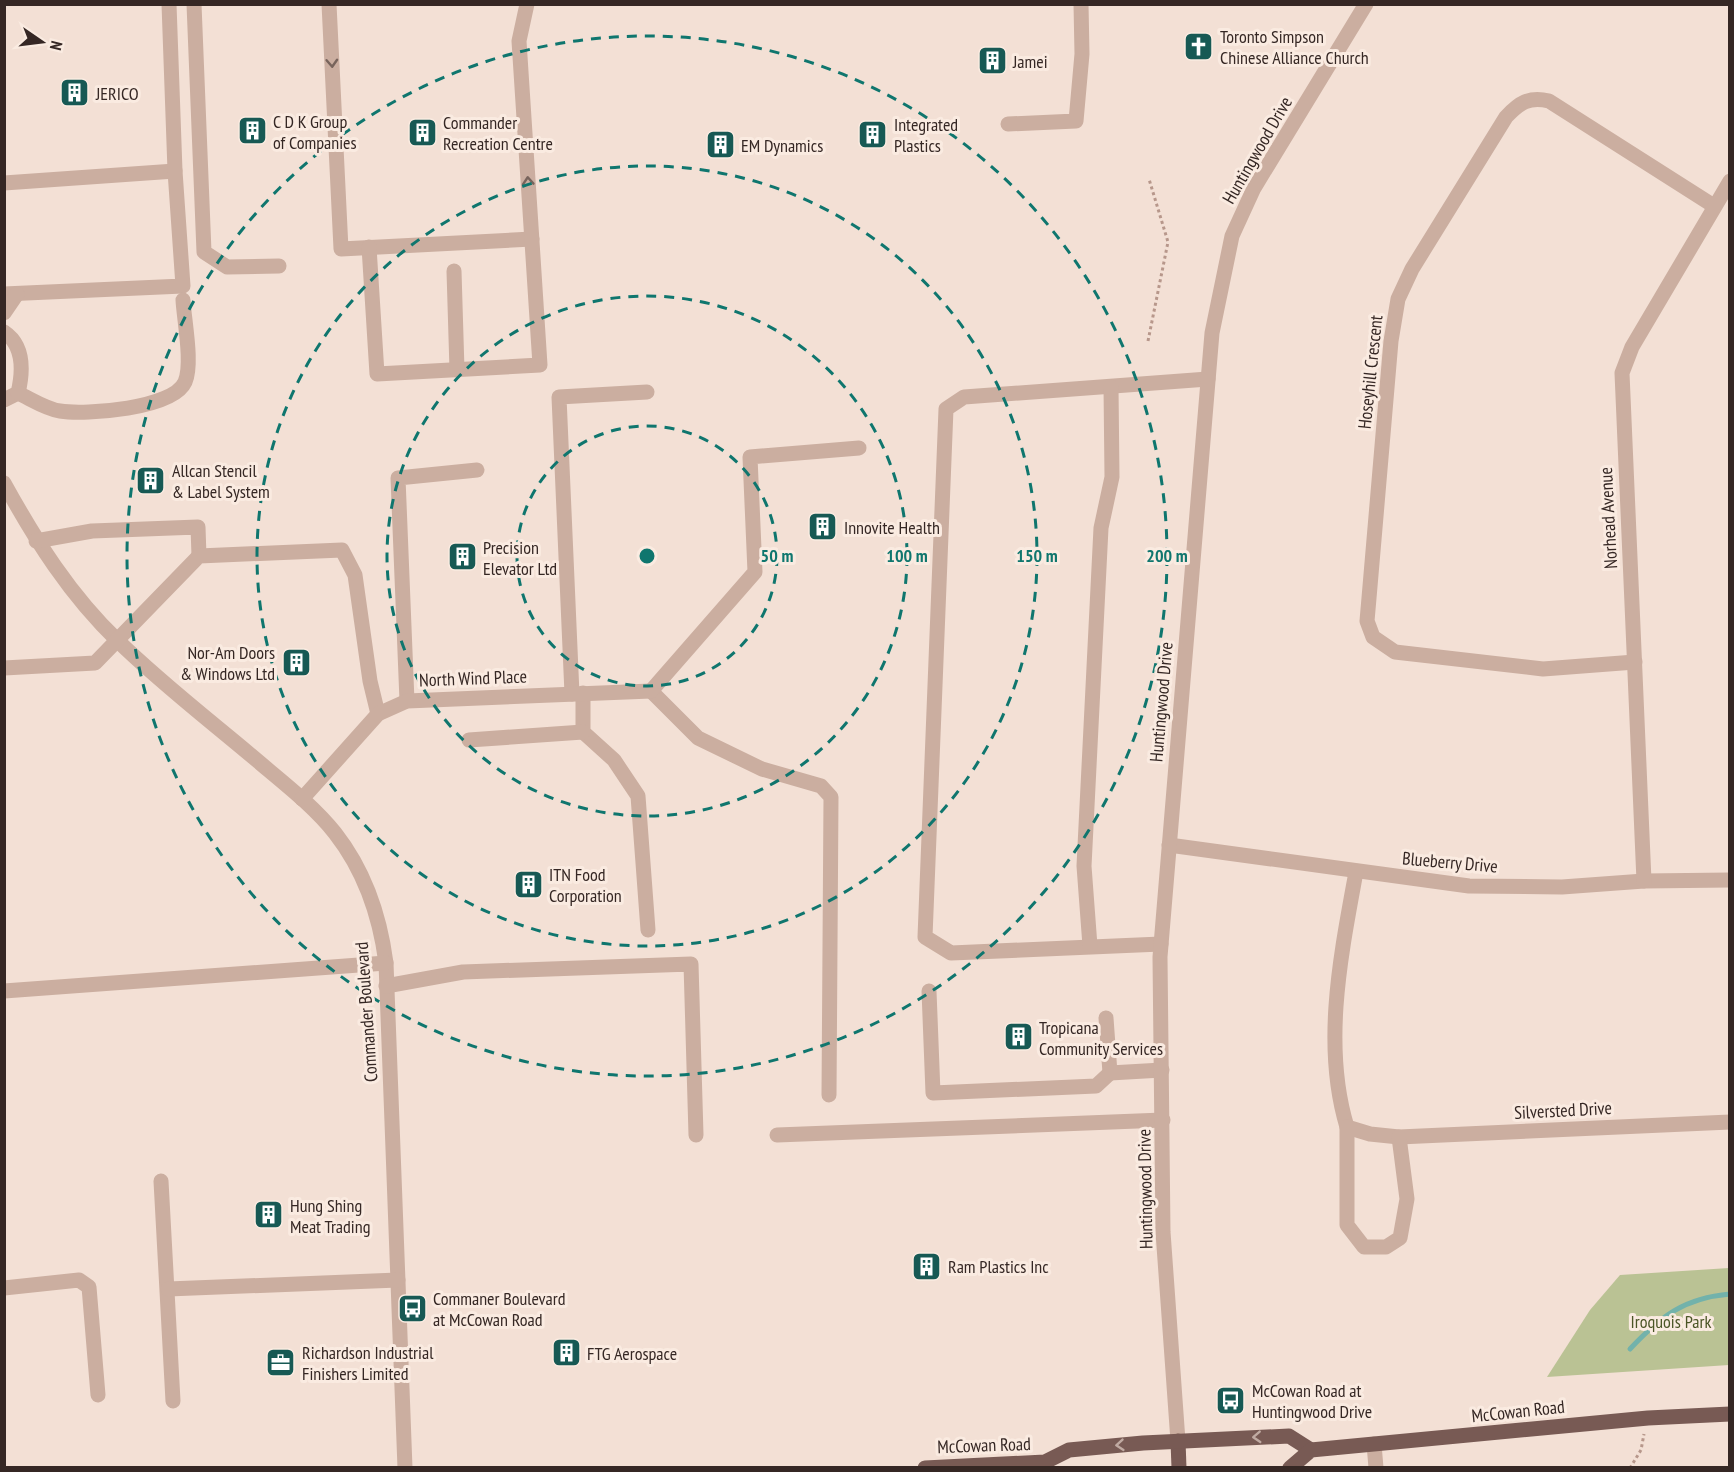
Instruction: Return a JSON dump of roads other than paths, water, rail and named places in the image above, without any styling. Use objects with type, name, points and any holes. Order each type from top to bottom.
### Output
[{"type":"main road","name":"McCowan Road","points":[[925,1467],[1049,1465],[1069,1449],[1178,1441],[1289,1436],[1311,1450],[1648,1418],[1730,1414]]},
{"type":"main road","points":[[1178,1441],[1179,1467]]},
{"type":"main road","points":[[1290,1467],[1311,1450]]},
{"type":"street","points":[[4,313],[11,294],[183,286],[175,171],[169,4]]},
{"type":"street","points":[[194,4],[204,252],[227,267],[279,266]]},
{"type":"street","points":[[329,4],[341,249],[531,239]]},
{"type":"street","points":[[369,248],[377,374],[540,365],[519,41],[527,4]]},
{"type":"street","points":[[1008,124],[1076,121],[1082,54],[1081,4]]},
{"type":"street","name":"Huntingwood Drive","points":[[1178,1441],[1163,1232],[1161,944],[1212,333],[1232,236],[1254,188],[1366,4]]},
{"type":"street","name":"Hoseyhill Crescent","points":[[1635,662],[1543,669],[1395,652],[1373,637],[1367,621],[1391,341],[1398,299],[1412,269],[1506,117],[1518,104],[1529,99],[1549,101],[1714,206]]},
{"type":"street","points":[[4,183],[175,171]]},
{"type":"street","name":"Norhead Avenue","points":[[1644,881],[1622,373],[1632,348],[1730,181]]},
{"type":"street","points":[[454,271],[457,370]]},
{"type":"street","points":[[4,332],[18,348],[22,361],[11,397],[58,411],[83,412],[148,405],[179,391],[185,381],[187,367],[183,300]]},
{"type":"street","points":[[1161,944],[951,953],[925,937],[946,409],[964,397],[1208,379]]},
{"type":"street","points":[[1090,946],[1084,866],[1101,528],[1112,477],[1111,387]]},
{"type":"street","points":[[647,392],[560,397],[578,693],[583,732],[614,760],[638,796],[648,930]]},
{"type":"street","points":[[829,1095],[831,797],[821,786],[762,769],[698,738],[651,690],[755,572],[750,457],[859,448]]},
{"type":"street","points":[[407,701],[398,478],[477,470]]},
{"type":"street","name":"Commander Boulevard","points":[[4,483],[36,541],[90,611],[118,641],[302,799],[336,834],[367,887],[383,938],[386,963],[405,1467]]},
{"type":"street","points":[[36,541],[92,531],[198,527],[199,556]]},
{"type":"street","points":[[4,668],[95,663],[199,556],[342,550],[355,575],[368,670],[378,714]]},
{"type":"street","name":"North Wind Place","points":[[302,799],[378,714],[407,701],[651,690]]},
{"type":"street","points":[[469,740],[583,732]]},
{"type":"street","name":"Blueberry Drive","points":[[1169,845],[1469,886],[1562,887],[1644,881],[1730,880]]},
{"type":"street","points":[[1356,872],[1334,1017],[1339,1101],[1347,1127],[1347,1225],[1364,1247],[1386,1247],[1400,1238],[1407,1199],[1399,1137]]},
{"type":"street","points":[[4,991],[386,963]]},
{"type":"street","points":[[386,986],[463,972],[691,964],[696,1136]]},
{"type":"street","points":[[929,990],[933,1093],[1096,1086],[1110,1072],[1162,1070]]},
{"type":"street","points":[[1106,1018],[1110,1072]]},
{"type":"street","points":[[777,1135],[1163,1120]]},
{"type":"street","name":"Silversted Drive","points":[[1347,1127],[1371,1134],[1399,1137],[1730,1122]]},
{"type":"street","points":[[161,1181],[173,1401]]},
{"type":"street","points":[[4,1288],[79,1280],[89,1287],[98,1395]]},
{"type":"street","points":[[168,1289],[398,1280]]},
{"type":"street","points":[[1374,1444],[1376,1467]]},
{"type":"waterway","points":[[1630,1349],[1663,1318],[1686,1304],[1730,1294]]},
{"type":"place","name":"Toronto Simpson Chinese Alliance Church","points":[[1199,46]]},
{"type":"place","name":"Jamei","points":[[992,61]]},
{"type":"place","name":"JERICO","points":[[75,93]]},
{"type":"place","name":"C D K Group of Companies","points":[[252,131]]},
{"type":"place","name":"Commander Recreation Centre","points":[[422,132]]},
{"type":"place","name":"Integrated Plastics","points":[[873,134]]},
{"type":"place","name":"EM Dynamics","points":[[720,145]]},
{"type":"place","name":"Allcan Stencil & Label System","points":[[151,480]]},
{"type":"place","name":"Innovite Health","points":[[823,527]]},
{"type":"place","name":"Precision Elevator Ltd","points":[[462,557]]},
{"type":"place","name":"Nor-Am Doors & Windows Ltd","points":[[296,662]]},
{"type":"place","name":"ITN Food Corporation","points":[[528,884]]},
{"type":"place","name":"Tropicana Community Services","points":[[1018,1037]]},
{"type":"place","name":"Hung Shing Meat Trading","points":[[269,1215]]},
{"type":"place","name":"Ram Plastics Inc","points":[[927,1266]]},
{"type":"place","name":"Commaner Boulevard at McCowan Road","points":[[412,1308]]},
{"type":"place","name":"FTG Aerospace","points":[[566,1353]]},
{"type":"place","name":"Richardson Industrial Finishers Limited","points":[[281,1362]]},
{"type":"place","name":"McCowan Road at Huntingwood Drive","points":[[1231,1400]]},
{"type":"park label","name":"Iroquois Park","points":[[1671,1321]]}]
